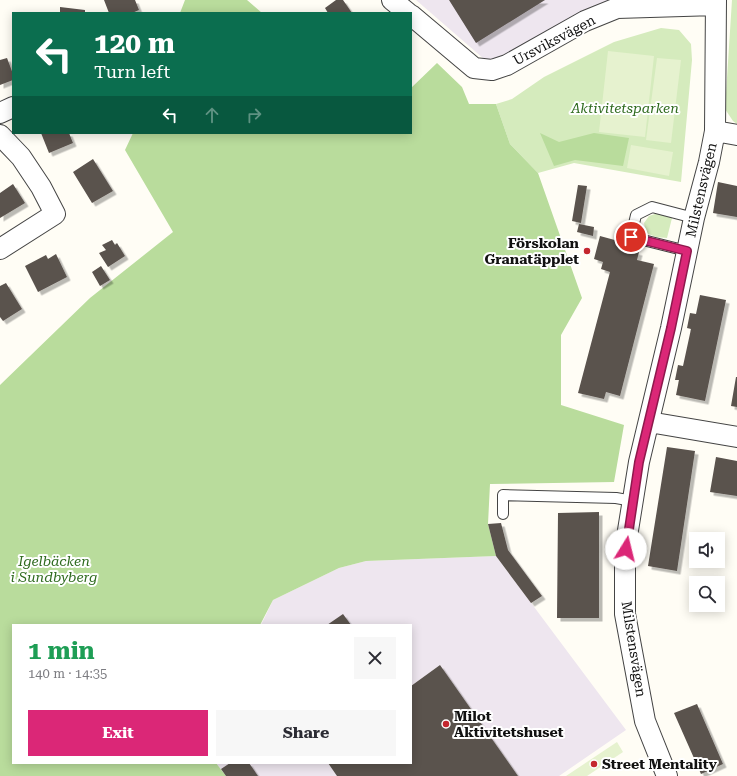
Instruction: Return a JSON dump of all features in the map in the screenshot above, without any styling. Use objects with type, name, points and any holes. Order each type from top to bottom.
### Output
[{"type":"street","points":[[392,0],[407,12]]},
{"type":"street","name":"Ursviksvägen","points":[[412,16],[474,68],[492,70],[507,65],[616,4],[716,3]]},
{"type":"street","name":"Milstensvägen","points":[[667,776],[645,721],[626,614],[626,549],[639,462],[671,328],[694,218],[709,162],[715,130],[716,3]]},
{"type":"street","points":[[0,113],[12,107]]},
{"type":"street","points":[[715,130],[737,135]]},
{"type":"street","points":[[0,135],[21,157],[41,187],[55,214],[0,249]]},
{"type":"street","points":[[648,422],[737,437]]},
{"type":"lane","points":[[687,251],[631,237],[636,215],[652,207],[694,218]]},
{"type":"lane","points":[[503,514],[503,495],[616,498],[633,501]]},
{"type":"shaded area","points":[[416,0],[615,0],[491,65]]},
{"type":"shaded area","points":[[496,556],[626,730],[559,776],[518,776],[440,665],[412,685],[412,624],[261,624],[273,600],[339,568],[366,561]]},
{"type":"shaded area","points":[[217,764],[329,764],[337,776],[226,776]]},
{"type":"green space","points":[[185,0],[247,0],[261,12],[180,12]]},
{"type":"green space","points":[[732,0],[737,0],[737,124],[733,121],[725,109]]},
{"type":"green space","name":"Aktivitetsparken","points":[[661,28],[679,30],[691,44],[692,60],[681,182],[574,163],[538,173],[510,144],[496,104],[512,99],[544,77],[614,42]]},
{"type":"green space","points":[[608,51],[654,56],[645,137],[599,132]]},
{"type":"green space","points":[[657,58],[681,60],[671,143],[646,140]]},
{"type":"green space","name":"Igelbäcken i Sundbyberg","points":[[437,63],[462,87],[469,104],[496,104],[510,144],[538,173],[582,298],[561,335],[561,405],[624,425],[614,482],[490,484],[488,524],[496,556],[366,561],[339,568],[273,600],[261,624],[12,624],[12,764],[217,764],[226,776],[0,776],[0,385],[90,298],[173,232],[125,150],[133,134],[412,134],[412,87]]},
{"type":"green space","points":[[540,133],[559,142],[594,133],[629,138],[623,166],[575,160],[554,166]]},
{"type":"green space","points":[[631,145],[673,152],[669,176],[627,168]]},
{"type":"green space","points":[[658,213],[672,218],[667,238],[656,237],[646,233],[644,223],[649,216]]},
{"type":"green space","name":"Street Mentality","points":[[617,742],[623,752],[587,776],[566,776]]},
{"type":"building","points":[[104,0],[135,0],[139,10],[134,12],[109,12]]},
{"type":"building","points":[[336,0],[343,0],[351,12],[327,12],[325,8]]},
{"type":"building","points":[[449,0],[545,0],[476,43]]},
{"type":"building","points":[[60,7],[85,10],[85,12],[60,12]]},
{"type":"building","points":[[7,58],[12,71],[12,80],[0,85],[0,60]]},
{"type":"building","points":[[41,134],[69,134],[73,143],[49,153]]},
{"type":"building","points":[[93,159],[113,191],[92,203],[73,172]]},
{"type":"building","points":[[718,182],[737,186],[737,217],[713,213]]},
{"type":"building","points":[[13,184],[25,203],[0,218],[0,193]]},
{"type":"building","points":[[578,185],[587,186],[581,223],[572,221]]},
{"type":"building","points":[[579,224],[594,227],[593,236],[577,232]]},
{"type":"building","points":[[600,236],[622,242],[621,248],[639,252],[637,260],[654,264],[620,396],[606,392],[604,399],[578,393],[610,272],[601,269],[603,262],[594,259]]},
{"type":"building","points":[[112,240],[115,245],[117,243],[125,256],[108,267],[99,253],[106,250],[102,245]]},
{"type":"building","points":[[56,254],[67,277],[38,292],[25,266],[46,255],[48,259]]},
{"type":"building","points":[[101,266],[110,280],[100,286],[92,272]]},
{"type":"building","points":[[6,283],[22,309],[3,321],[0,317],[0,286]]},
{"type":"building","points":[[700,295],[726,300],[705,401],[676,395],[679,380],[675,380],[678,365],[683,366],[691,329],[687,328],[690,313],[696,314]]},
{"type":"building","points":[[737,377],[737,407],[731,406]]},
{"type":"building","points":[[667,447],[695,451],[677,571],[648,566]]},
{"type":"building","points":[[716,457],[737,461],[737,496],[710,492]]},
{"type":"building","points":[[599,512],[599,618],[557,618],[558,513]]},
{"type":"building","points":[[501,523],[508,550],[542,596],[531,603],[496,556],[488,524]]},
{"type":"building","points":[[343,614],[350,624],[328,624]]},
{"type":"building","name":"Milot Aktivitetshuset","points":[[440,665],[518,776],[337,776],[329,764],[412,764],[412,685]]},
{"type":"building","points":[[697,704],[723,764],[701,774],[674,713]]},
{"type":"building","points":[[228,764],[250,764],[258,776],[226,776],[221,769]]},
{"type":"place","name":"Förskolan Granatäpplet","points":[[587,251]]},
{"type":"place","name":"Milot Aktivitetshuset","points":[[446,724]]},
{"type":"place","name":"Street Mentality","points":[[594,764]]},
{"type":"route","points":[[626,549],[639,462],[671,328],[687,251],[631,237]]}]
